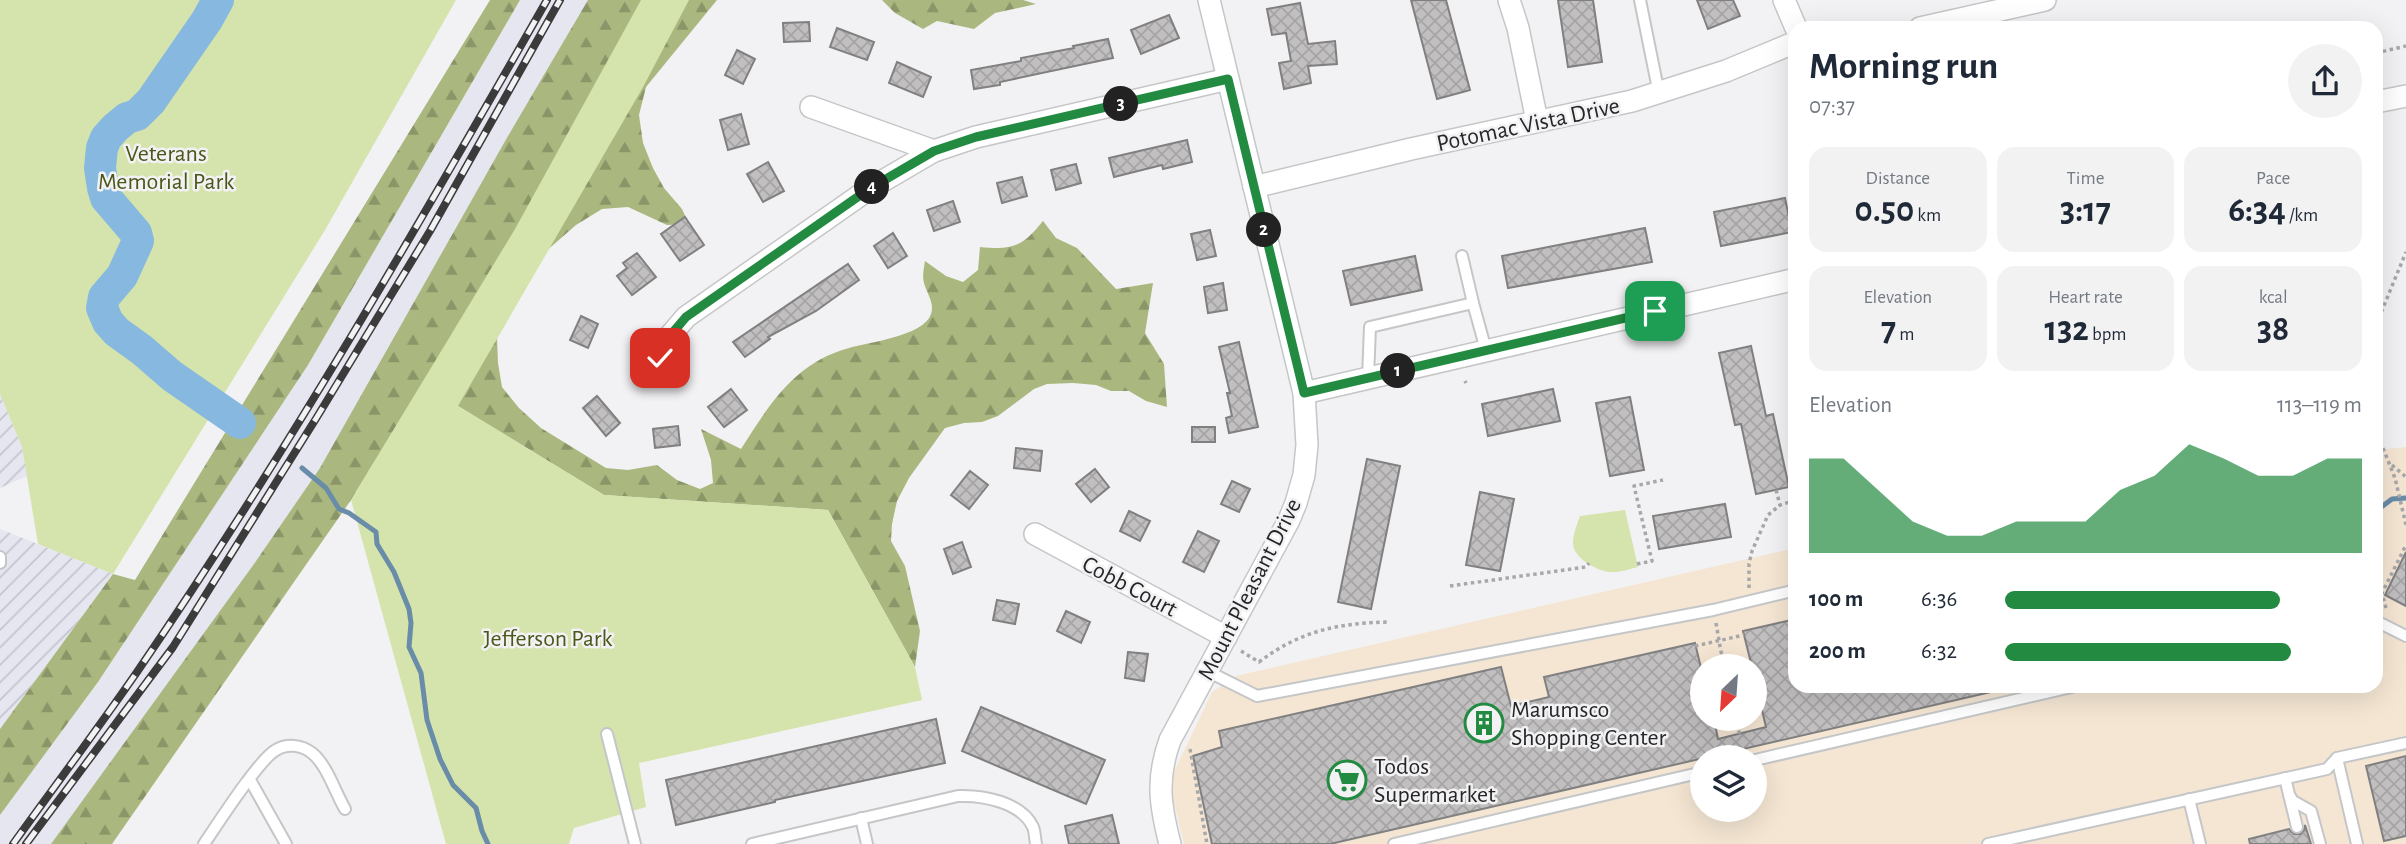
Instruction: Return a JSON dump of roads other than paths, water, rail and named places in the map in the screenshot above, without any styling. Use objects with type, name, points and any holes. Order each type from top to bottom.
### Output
[{"type":"street","name":"Mount Pleasant Drive","points":[[1170,844],[1160,795],[1162,765],[1170,740],[1207,671],[1234,644],[1296,503],[1304,475],[1307,445],[1304,393],[1209,0]]},
{"type":"street","points":[[1509,0],[1518,27],[1536,121]]},
{"type":"street","points":[[1784,0],[1793,21]]},
{"type":"street","points":[[1951,21],[2045,0]]},
{"type":"street","name":"Potomac Vista Drive","points":[[1254,187],[1659,94],[1726,71],[1788,44]]},
{"type":"street","points":[[660,358],[663,344],[686,317],[869,189],[934,151],[976,137],[1228,79]]},
{"type":"street","points":[[2383,101],[2406,96]]},
{"type":"street","points":[[811,107],[934,151]]},
{"type":"street","points":[[1304,393],[1788,281]]},
{"type":"street","name":"Cobb Court","points":[[1035,534],[1234,644]]},
{"type":"lane","points":[[1640,0],[1659,94]]},
{"type":"lane","points":[[1462,256],[1486,351]]},
{"type":"lane","points":[[1367,378],[1370,327],[1473,303]]},
{"type":"lane","points":[[0,557],[0,563]]},
{"type":"lane","points":[[1207,671],[1257,696],[1713,610],[1788,592]]},
{"type":"lane","points":[[2383,624],[2406,636]]},
{"type":"lane","points":[[1767,757],[2046,693]]},
{"type":"lane","points":[[607,734],[635,844]]},
{"type":"lane","points":[[1988,844],[2327,769],[2337,758],[2406,743]]},
{"type":"lane","points":[[204,844],[266,758],[275,750],[290,746],[302,747],[312,753],[345,809]]},
{"type":"lane","points":[[2337,758],[2357,844]]},
{"type":"lane","points":[[1394,844],[1690,775]]},
{"type":"lane","points":[[2285,778],[2297,827]]},
{"type":"lane","points":[[250,780],[286,844]]},
{"type":"lane","points":[[2289,795],[2293,801],[2311,811],[2320,844]]},
{"type":"lane","points":[[752,844],[958,796],[985,796],[1020,813],[1032,827],[1036,844]]},
{"type":"lane","points":[[2189,799],[2200,844]]},
{"type":"lane","points":[[861,818],[867,844]]},
{"type":"waterway","points":[[218,0],[151,101],[137,115],[127,118],[115,128],[102,148],[100,168],[106,198],[136,233],[138,241],[122,276],[104,297],[102,308],[108,322],[117,332],[172,376],[240,423]]},
{"type":"waterway","points":[[302,468],[326,488],[339,509],[376,532],[377,544],[394,572],[409,609],[409,647],[421,673],[427,720],[440,759],[453,785],[476,808],[488,844]]},
{"type":"waterway","points":[[2383,506],[2392,499],[2406,498]]},
{"type":"railway","points":[[13,844],[137,672],[245,508],[399,256],[547,0]]},
{"type":"railway","points":[[26,844],[173,647],[430,231],[560,0]]},
{"type":"place","name":"Marumsco Shopping Center","points":[[1484,723]]},
{"type":"place","name":"Todos Supermarket","points":[[1347,780]]},
{"type":"park label","name":"Veterans Memorial Park","points":[[166,167]]},
{"type":"park label","name":"Jefferson Park","points":[[548,638]]}]
